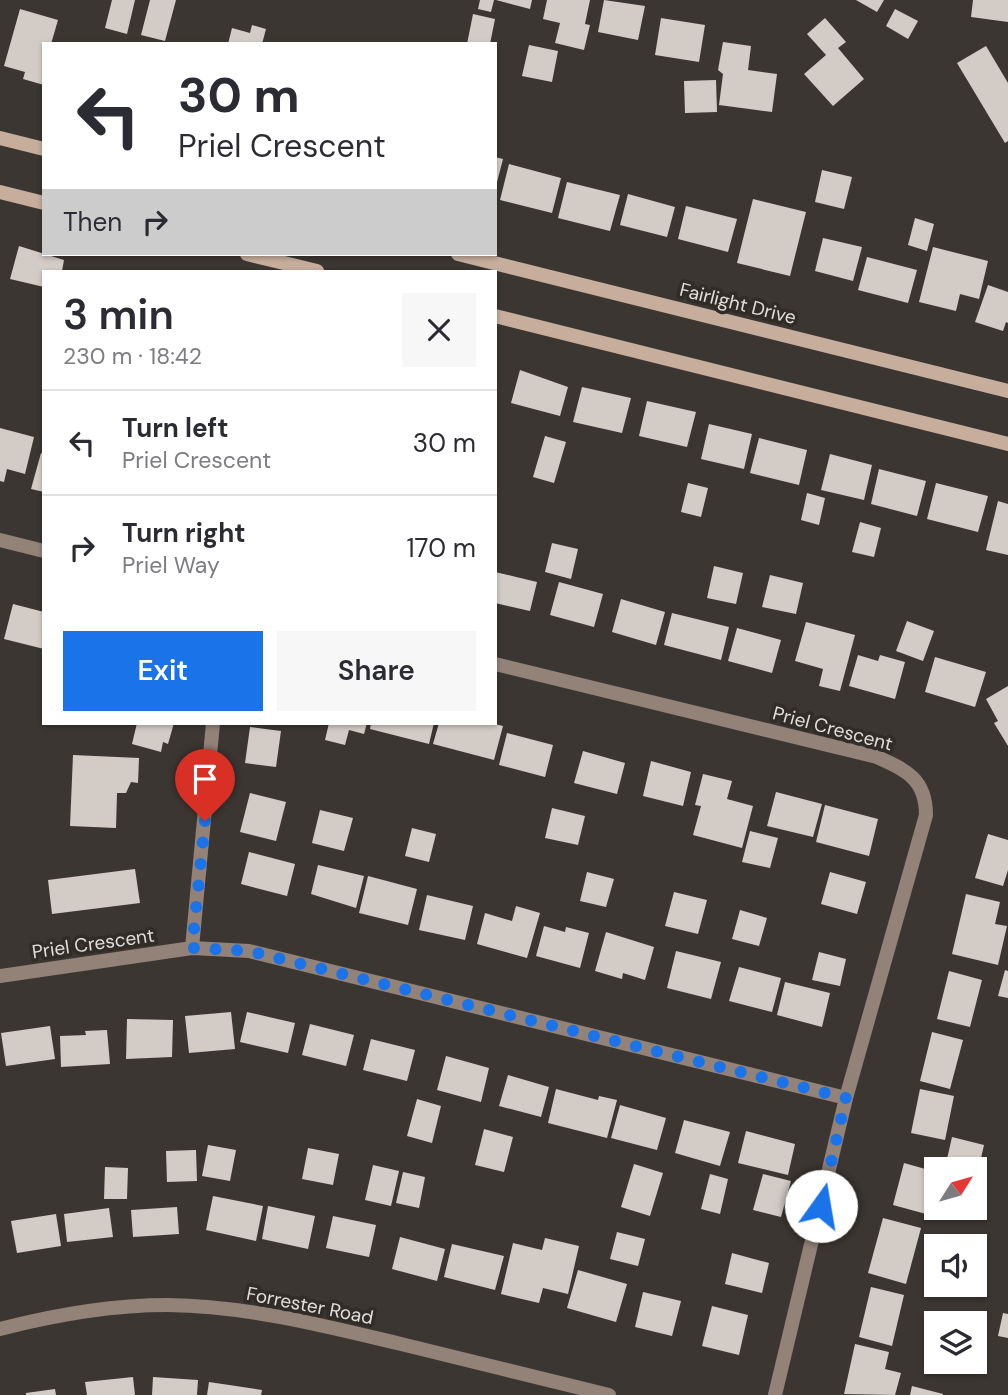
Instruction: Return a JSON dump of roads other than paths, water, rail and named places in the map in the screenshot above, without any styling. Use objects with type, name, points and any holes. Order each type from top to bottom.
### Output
[{"type":"main road","points":[[0,138],[42,148]]},
{"type":"main road","points":[[0,192],[42,202]]},
{"type":"main road","points":[[255,256],[313,270]]},
{"type":"main road","name":"Fairlight Drive","points":[[466,256],[1008,391]]},
{"type":"main road","points":[[497,316],[1008,444]]},
{"type":"street","points":[[0,540],[42,550]]},
{"type":"street","name":"Priel Crescent","points":[[497,664],[877,757],[906,770],[922,790],[926,815],[846,1098],[775,1395]]},
{"type":"street","points":[[192,948],[213,725]]},
{"type":"street","name":"Priel Crescent","points":[[0,976],[192,948],[249,951],[846,1098]]},
{"type":"street","name":"Forrester Road","points":[[0,1329],[62,1315],[116,1309],[166,1305],[220,1308],[300,1319],[609,1395]]}]
